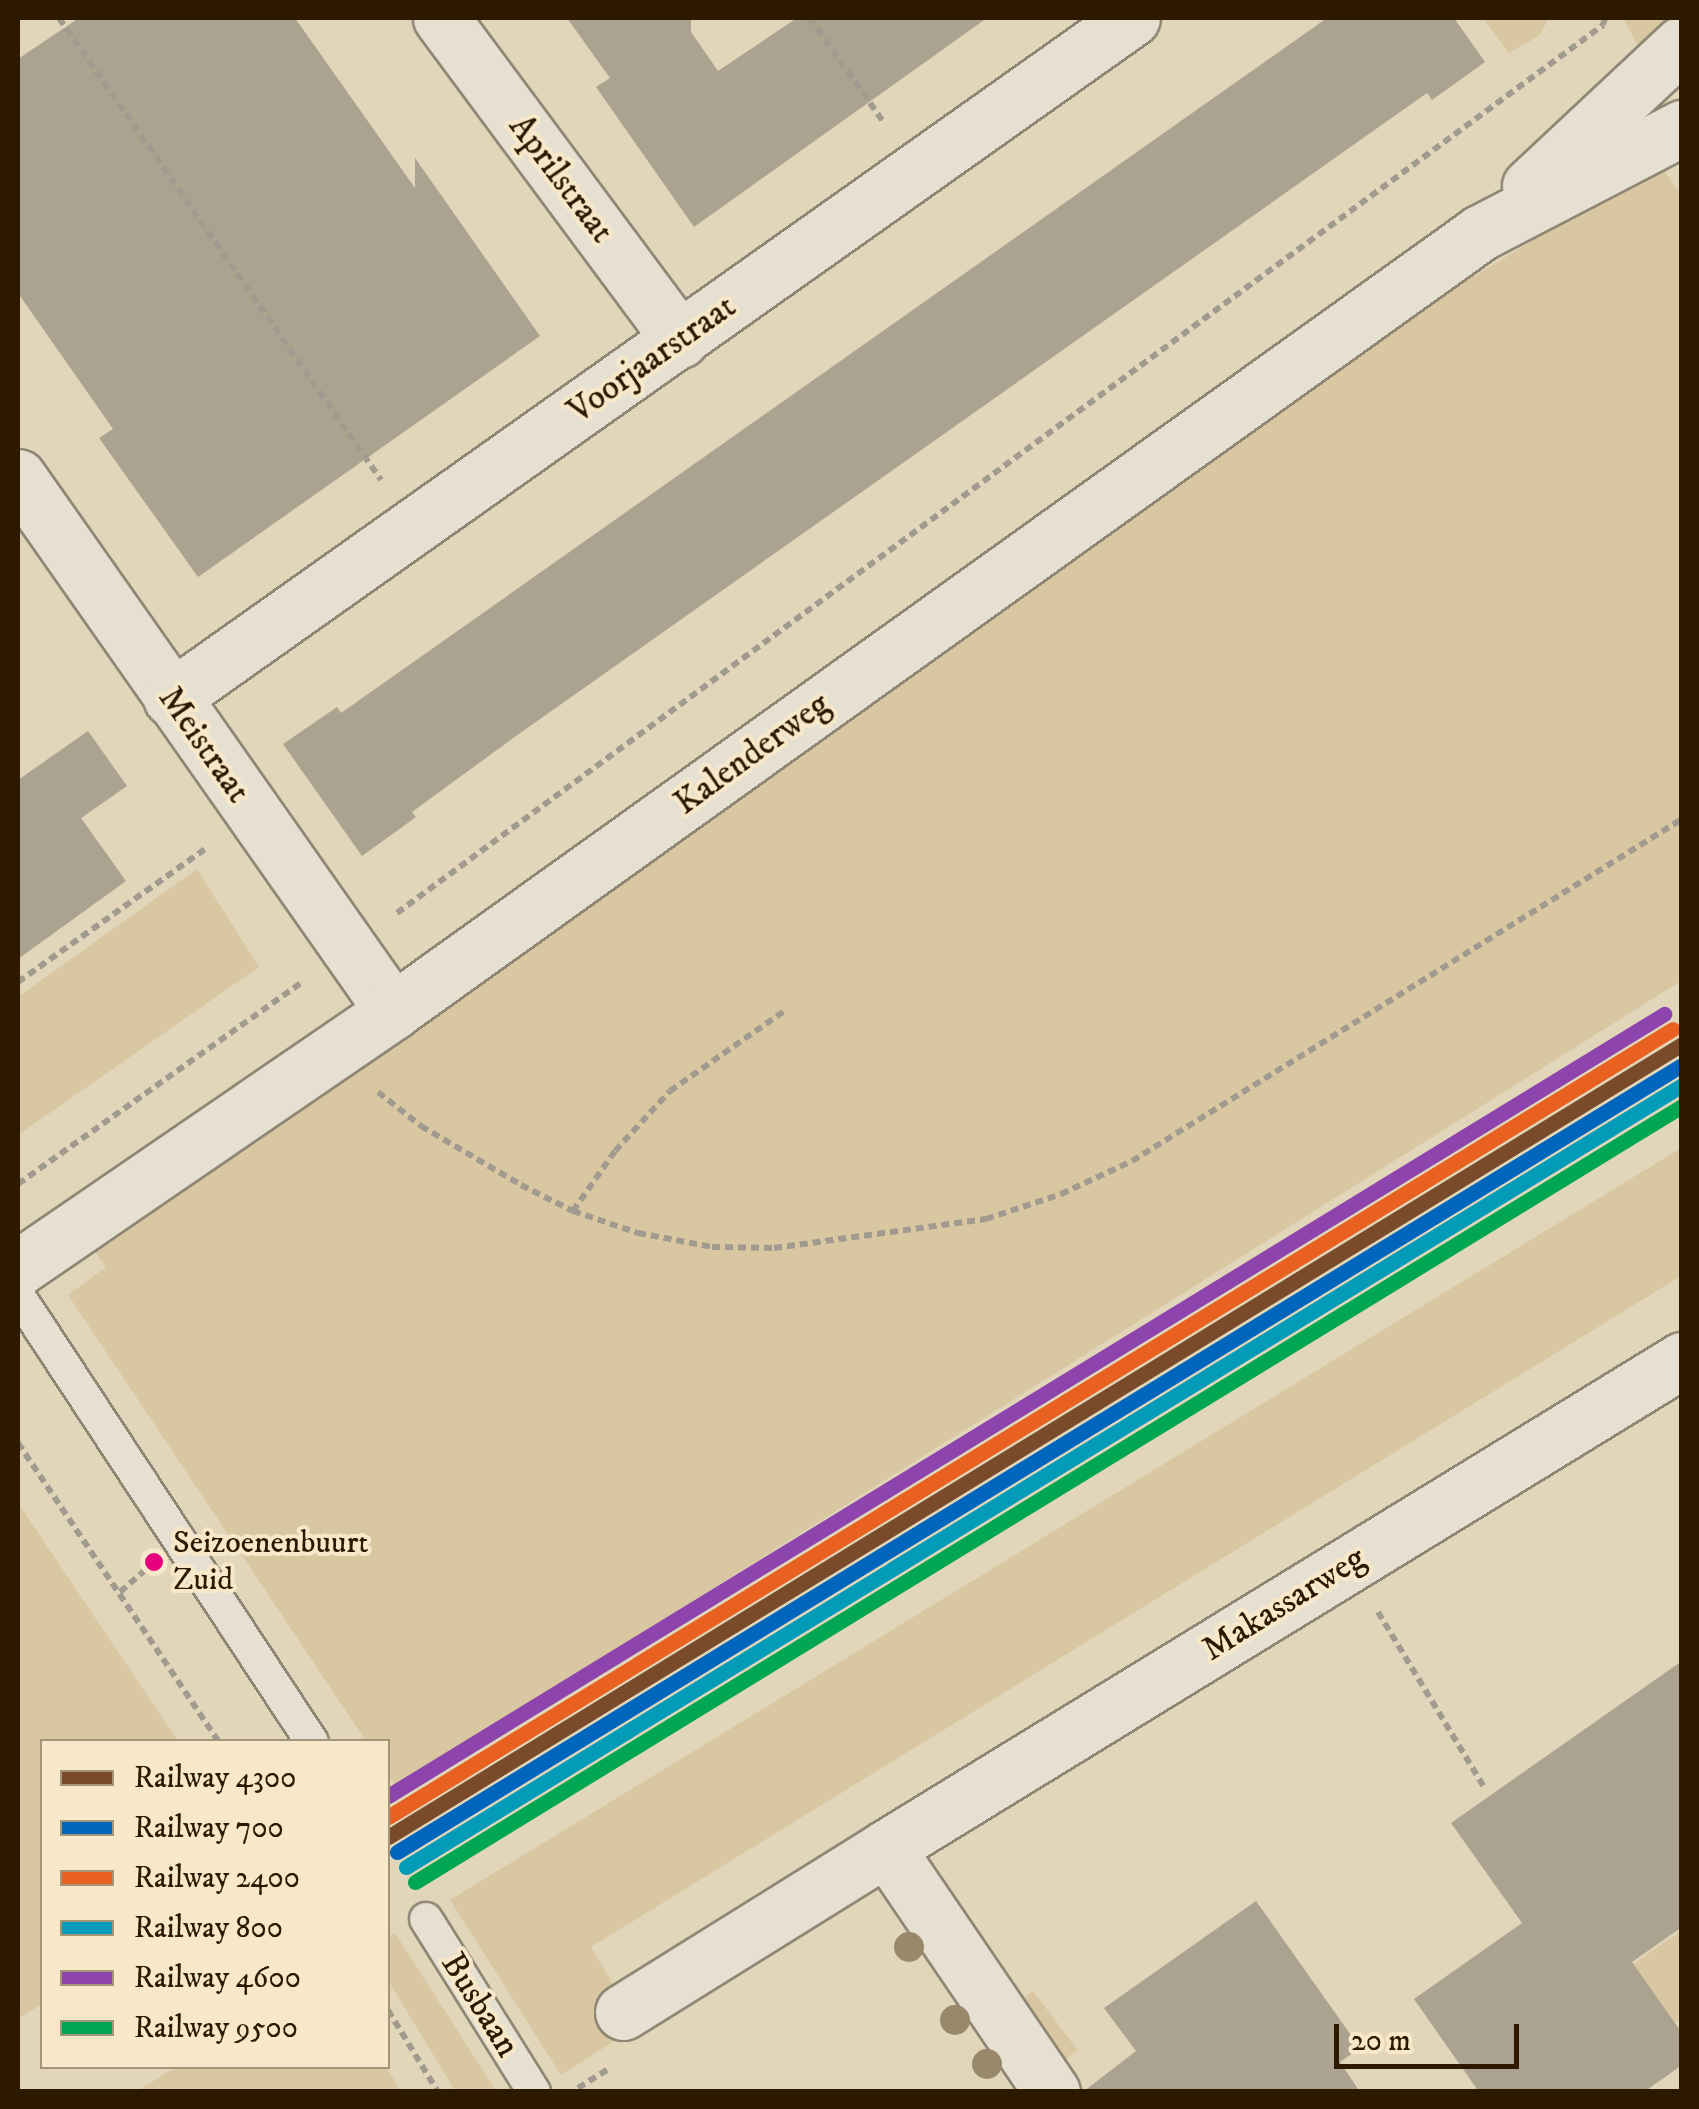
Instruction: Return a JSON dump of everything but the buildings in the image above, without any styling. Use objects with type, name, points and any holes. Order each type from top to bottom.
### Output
[{"type":"street","name":"Aprilstraat","points":[[441,18],[680,340]]},
{"type":"street","name":"Voorjaarstraat","points":[[171,698],[1132,18]]},
{"type":"street","name":"Kalenderweg","points":[[18,1268],[393,1011],[1480,233],[1682,44]]},
{"type":"street","name":"Kalenderweg","points":[[1480,233],[1682,128]]},
{"type":"street","name":"Meistraat","points":[[18,477],[393,1011]]},
{"type":"street","name":"Makassarweg","points":[[623,2012],[1682,1360]]},
{"type":"street","points":[[886,1848],[1052,2092]]},
{"type":"lane","points":[[18,1295],[310,1739]]},
{"type":"lane","name":"Busbaan","points":[[426,1919],[534,2092]]},
{"type":"path","points":[[59,18],[415,528]]},
{"type":"path","points":[[810,18],[918,170]]},
{"type":"path","points":[[18,1184],[349,948],[1602,20]]},
{"type":"path","points":[[18,982],[254,815]]},
{"type":"path","points":[[294,988],[337,1049],[374,1090],[470,1158],[572,1211],[638,1234],[712,1247],[774,1248],[986,1219],[1061,1194],[1132,1161],[1682,819]]},
{"type":"path","points":[[572,1211],[614,1152],[670,1091],[787,1009]]},
{"type":"path","points":[[18,1443],[217,1739]]},
{"type":"path","points":[[120,1592],[154,1562]]},
{"type":"path","points":[[1347,1566],[1486,1789]]},
{"type":"path","points":[[390,2013],[438,2092]]},
{"type":"shaded area","points":[[1483,18],[1549,18],[1539,36],[1509,53]]},
{"type":"shaded area","points":[[1623,18],[1669,18],[1641,52]]},
{"type":"shaded area","points":[[1659,164],[1681,194],[1681,981],[396,1787],[390,1777],[390,1739],[365,1739],[68,1295],[106,1267],[91,1246],[1433,301]]},
{"type":"shaded area","points":[[197,869],[259,967],[18,1135],[18,997]]},
{"type":"shaded area","points":[[1681,1148],[1681,1276],[591,1947],[617,1991],[625,2034],[561,2075],[450,1900]]},
{"type":"shaded area","points":[[18,1503],[177,1739],[40,1739],[40,2005],[18,2019]]},
{"type":"shaded area","points":[[1681,1931],[1681,2018],[1675,2023],[1633,1964]]},
{"type":"shaded area","points":[[395,1933],[496,2091],[455,2091],[390,1983],[390,1936]]},
{"type":"shaded area","points":[[1033,1991],[1078,2050],[1061,2063],[1016,2004]]},
{"type":"shaded area","points":[[173,2069],[387,2069],[401,2091],[137,2091]]},
{"type":"rail line","name":"4600","points":[[390,1795],[1664,1014]]},
{"type":"rail line","name":"2400","points":[[390,1816],[1673,1029]]},
{"type":"rail line","name":"4300","points":[[390,1836],[1682,1044]]},
{"type":"rail line","name":"700","points":[[397,1852],[1682,1065]]},
{"type":"rail line","name":"800","points":[[406,1867],[1682,1085]]},
{"type":"rail line","name":"9500","points":[[415,1882],[1682,1106]]},
{"type":"place","name":"Seizoenenbuurt Zuid","points":[[154,1562]]}]
